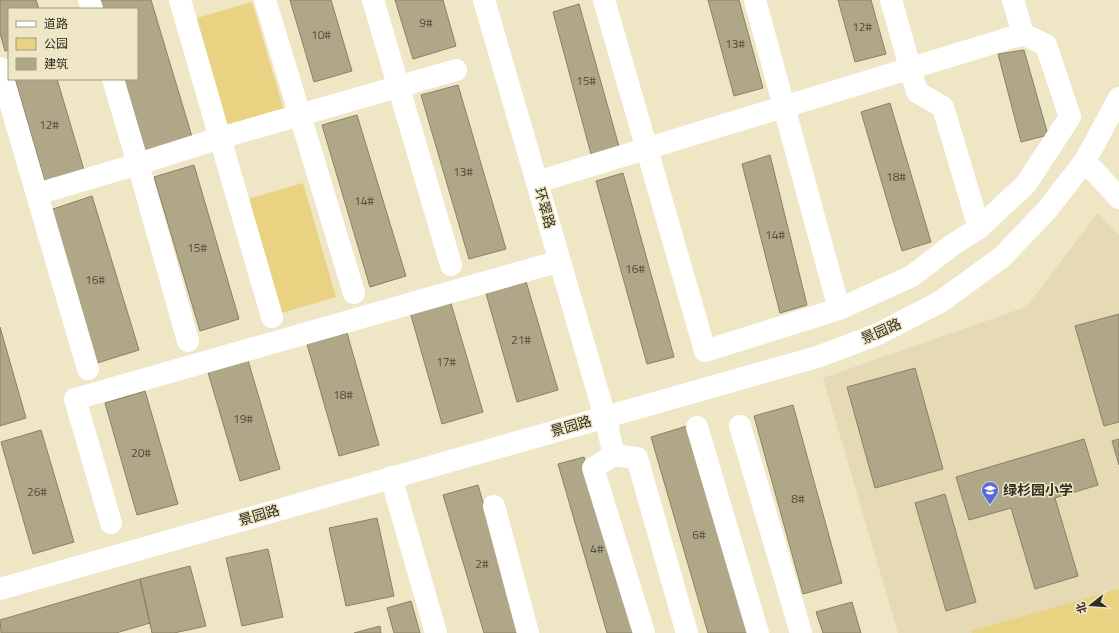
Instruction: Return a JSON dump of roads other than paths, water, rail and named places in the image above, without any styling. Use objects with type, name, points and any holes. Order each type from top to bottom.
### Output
[{"type":"street","points":[[180,0],[272,317]]},
{"type":"street","points":[[265,0],[354,293]]},
{"type":"street","points":[[373,0],[451,265]]},
{"type":"street","name":"环翠路","points":[[484,0],[605,417],[614,455]]},
{"type":"street","points":[[537,182],[646,148],[1023,34],[1046,45],[1070,117],[1026,184],[979,228],[951,246],[912,276],[839,309],[705,351],[646,148],[604,0]]},
{"type":"street","points":[[755,0],[839,309]]},
{"type":"street","points":[[891,0],[917,92],[943,107],[979,228]]},
{"type":"street","points":[[1012,0],[1023,34]]},
{"type":"street","points":[[0,68],[88,369]]},
{"type":"street","points":[[37,194],[220,138],[456,70]]},
{"type":"street","points":[[113,80],[188,341]]},
{"type":"street","points":[[1119,98],[1085,162],[1119,198]]},
{"type":"street","name":"景园路","points":[[0,589],[817,357],[876,335],[940,302],[1002,257],[1046,211],[1085,162]]},
{"type":"street","points":[[111,523],[76,399],[560,260]]},
{"type":"street","points":[[740,426],[802,633]]},
{"type":"street","points":[[697,427],[758,633]]},
{"type":"street","points":[[644,633],[593,468],[614,455],[637,458],[687,633]]},
{"type":"street","points":[[391,477],[436,633]]},
{"type":"street","points":[[494,506],[528,633]]},
{"type":"place","name":"绿杉园小学","points":[[990,505]]}]
